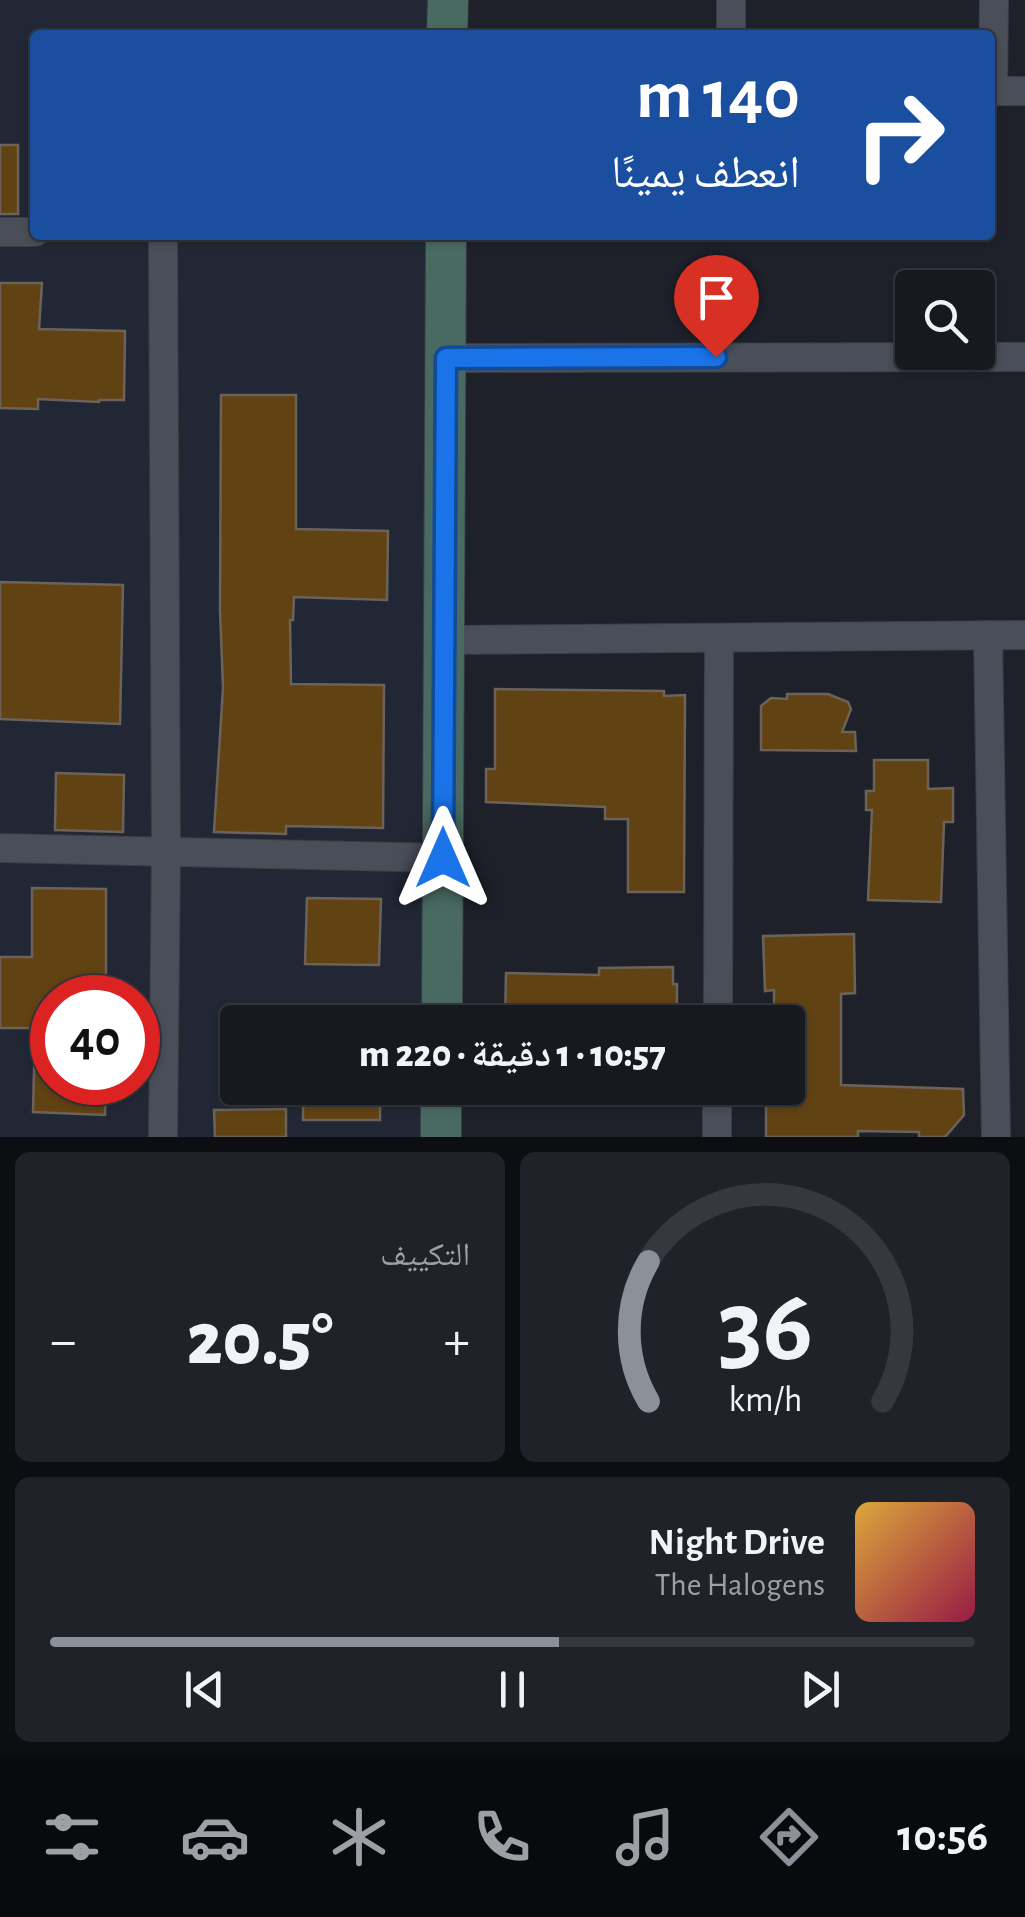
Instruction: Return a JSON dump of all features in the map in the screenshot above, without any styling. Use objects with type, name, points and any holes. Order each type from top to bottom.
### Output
[{"type":"street","points":[[447,30],[448,0]]},
{"type":"street","points":[[730,0],[731,30]]},
{"type":"street","points":[[993,30],[994,0]]},
{"type":"street","points":[[995,90],[1025,90]]},
{"type":"street","points":[[0,232],[30,232]]},
{"type":"street","points":[[163,240],[163,1137]]},
{"type":"street","points":[[442,1005],[446,240]]},
{"type":"street","points":[[446,358],[1025,357]]},
{"type":"street","points":[[988,635],[996,1137]]},
{"type":"street","points":[[444,640],[1025,635]]},
{"type":"street","points":[[718,1005],[719,638]]},
{"type":"street","points":[[0,848],[443,858]]},
{"type":"street","points":[[441,1137],[442,1105]]},
{"type":"street","points":[[717,1105],[717,1137]]},
{"type":"shaded area","points":[[0,0],[448,0],[447,30],[30,30],[30,240],[446,240],[442,1005],[220,1005],[220,1105],[441,1105],[441,1137],[0,1137]]},
{"type":"building","points":[[0,145],[18,145],[18,214],[0,214]]},
{"type":"building","points":[[0,283],[42,283],[39,329],[125,331],[124,400],[38,399],[38,409],[0,408]]},
{"type":"building","points":[[221,395],[296,395],[296,529],[388,531],[387,600],[294,597],[290,620],[291,684],[384,685],[383,828],[286,826],[286,834],[214,832],[223,688]]},
{"type":"building","points":[[0,582],[123,585],[120,724],[0,719]]},
{"type":"building","points":[[495,689],[664,691],[664,696],[685,695],[684,892],[628,892],[628,819],[605,819],[605,807],[486,802],[486,769],[495,769]]},
{"type":"building","points":[[787,694],[828,694],[848,702],[851,709],[842,732],[855,732],[856,751],[761,750],[761,706],[771,698],[787,699]]},
{"type":"building","points":[[874,760],[928,760],[928,789],[953,788],[953,822],[944,822],[941,902],[868,900],[872,810],[866,810],[866,791],[874,791]]},
{"type":"building","points":[[56,773],[124,775],[123,832],[55,830]]},
{"type":"building","points":[[32,888],[106,889],[106,975],[30,975],[30,1028],[0,1028],[0,957],[32,957]]},
{"type":"building","points":[[307,898],[381,899],[379,965],[305,964]]},
{"type":"building","points":[[854,934],[855,993],[841,994],[841,1085],[963,1089],[964,1115],[945,1137],[919,1137],[919,1132],[858,1131],[858,1137],[766,1137],[766,1105],[805,1105],[805,1005],[774,1005],[774,990],[765,991],[763,936]]},
{"type":"building","points":[[673,967],[677,1005],[505,1005],[506,973],[599,975],[599,968]]},
{"type":"building","points":[[33,1105],[105,1105],[105,1115],[33,1112]]},
{"type":"building","points":[[303,1105],[380,1105],[380,1120],[303,1120]]},
{"type":"building","points":[[286,1109],[286,1137],[215,1137],[214,1110]]},
{"type":"route","points":[[443,858],[446,358],[716,357]]}]
